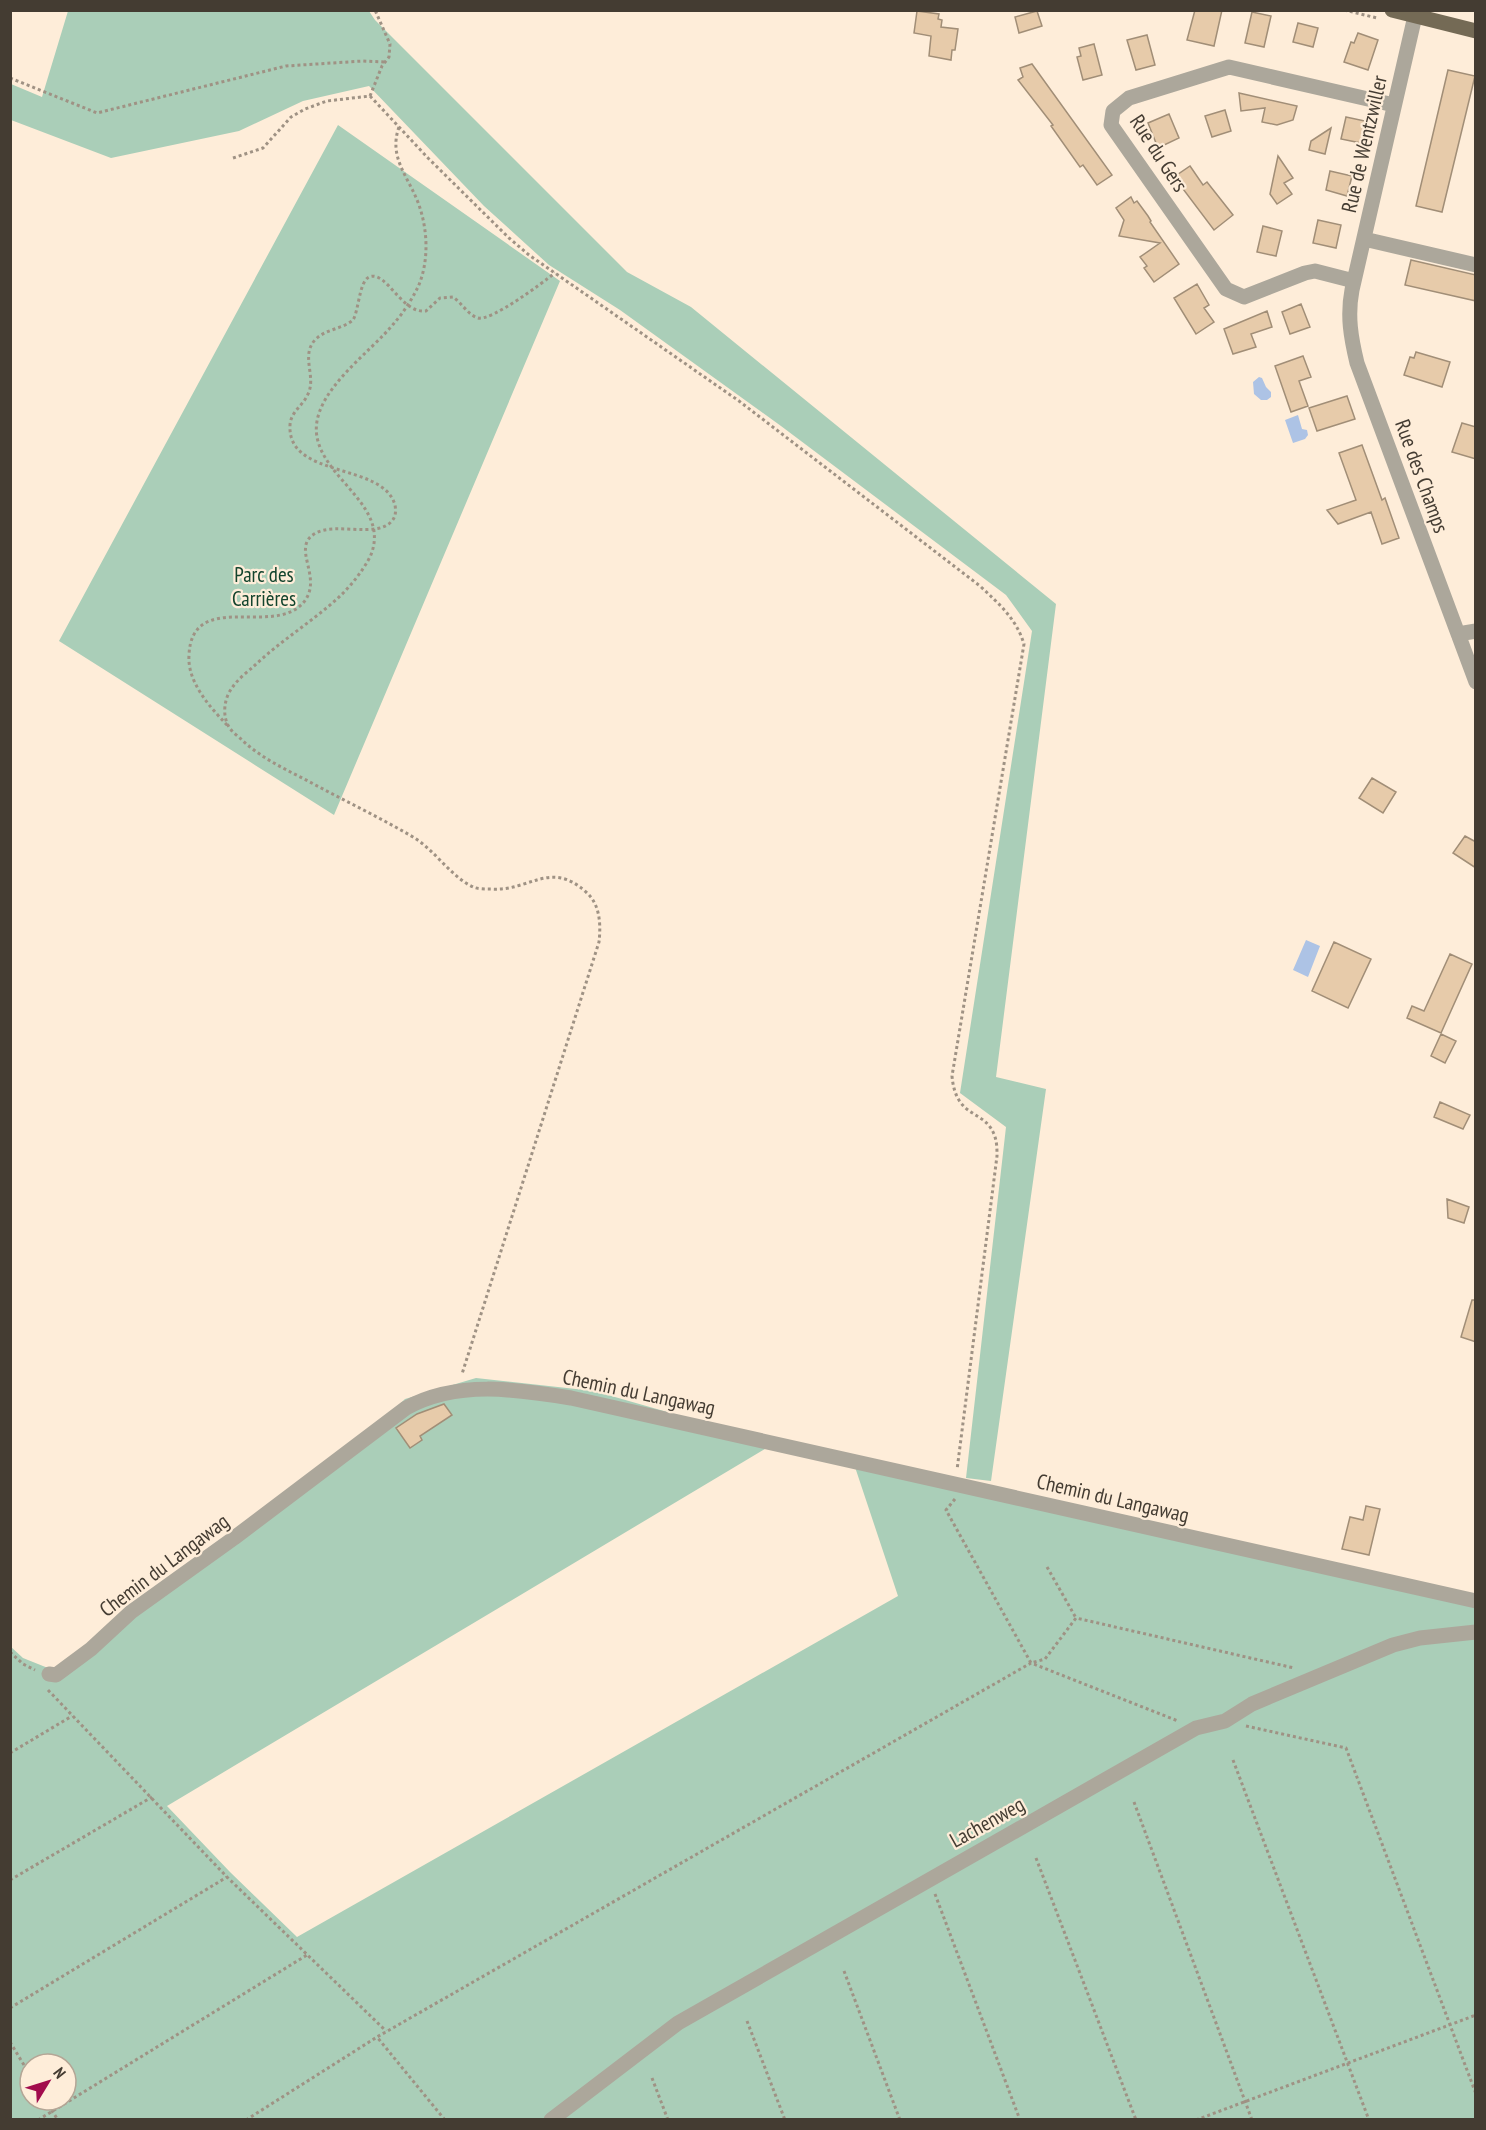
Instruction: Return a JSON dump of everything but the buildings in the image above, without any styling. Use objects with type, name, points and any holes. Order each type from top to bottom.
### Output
[{"type":"main road","points":[[1392,10],[1476,31]]},
{"type":"street","name":"Rue de Wentzwiller","points":[[1354,281],[1415,16]]},
{"type":"street","name":"Rue du Gers","points":[[1354,281],[1314,271],[1244,297],[1226,289],[1112,125],[1113,111],[1129,98],[1230,67],[1394,105]]},
{"type":"street","points":[[1364,238],[1476,265]]},
{"type":"street","name":"Rue des Champs","points":[[1354,281],[1349,305],[1349,320],[1350,337],[1357,363],[1476,682]]},
{"type":"street","points":[[1458,634],[1476,632]]},
{"type":"street","name":"Chemin du Langawag","points":[[43,1678],[56,1675],[91,1649],[131,1612],[234,1538],[406,1408],[431,1396],[457,1390],[529,1391],[571,1398],[1476,1601]]},
{"type":"street","name":"Lachenweg","points":[[551,2120],[678,2023],[1196,1728],[1225,1721],[1252,1704],[1393,1645],[1420,1638],[1476,1632]]},
{"type":"path","points":[[370,96],[389,57],[390,44],[375,10]]},
{"type":"path","points":[[10,78],[97,113],[286,66],[363,61],[385,62]]},
{"type":"path","points":[[370,96],[509,238],[555,273],[739,401],[980,586],[1011,615],[1020,630],[1024,644],[952,1076],[953,1090],[958,1102],[990,1127],[994,1134],[997,1156],[960,1485],[946,1510],[1031,1663],[1196,1728]]},
{"type":"path","points":[[233,158],[263,148],[291,117],[305,109],[327,101],[370,96]]},
{"type":"path","points":[[228,726],[224,704],[231,689],[271,650],[336,599],[356,578],[370,556],[374,541],[374,528],[364,507],[323,453],[317,436],[317,419],[325,400],[339,381],[390,329],[408,306],[425,264],[426,243],[419,205],[397,156],[394,140],[399,127]]},
{"type":"path","points":[[457,1390],[599,942],[601,929],[598,912],[592,898],[578,884],[556,876],[540,878],[506,890],[475,888],[455,874],[416,839],[271,762],[248,745],[211,709],[199,689],[188,661],[192,638],[199,628],[214,619],[228,616],[269,618],[292,612],[309,596],[312,580],[305,552],[309,539],[318,532],[329,529],[374,528],[386,526],[393,520],[396,511],[394,501],[385,490],[374,483],[304,455],[295,445],[290,431],[292,416],[310,389],[308,361],[309,350],[314,340],[353,320],[363,284],[367,278],[381,279],[412,309],[422,312],[440,298],[453,297],[472,315],[484,318],[529,292],[555,273]]},
{"type":"path","points":[[1047,1567],[1076,1618],[1292,1666],[1307,1681]]},
{"type":"path","points":[[246,2120],[377,2037],[1031,1663],[1045,1659],[1076,1618]]},
{"type":"path","points":[[10,1652],[43,1678],[72,1716],[227,1877],[386,2032]]},
{"type":"path","points":[[30,1668],[43,1678]]},
{"type":"path","points":[[10,1753],[72,1716]]},
{"type":"path","points":[[1225,1721],[1346,1748],[1476,2094]]},
{"type":"path","points":[[1233,1760],[1369,2120]]},
{"type":"path","points":[[10,1880],[152,1797]]},
{"type":"path","points":[[1134,1802],[1252,2120]]},
{"type":"path","points":[[1036,1858],[1136,2120]]},
{"type":"path","points":[[10,2008],[227,1877]]},
{"type":"path","points":[[930,1879],[1020,2120]]},
{"type":"path","points":[[78,2095],[307,1955]]},
{"type":"path","points":[[844,1971],[900,2120]]},
{"type":"path","points":[[1196,2120],[1476,2014]]},
{"type":"path","points":[[747,2021],[785,2120]]},
{"type":"path","points":[[377,2037],[445,2120]]},
{"type":"path","points":[[10,2042],[18,2055]]},
{"type":"path","points":[[652,2078],[668,2120]]},
{"type":"green space","points":[[68,11],[369,11],[375,20],[627,272],[691,307],[1056,604],[996,1077],[1046,1089],[991,1481],[966,1478],[1006,1127],[960,1093],[1032,631],[1006,595],[781,426],[620,310],[549,265],[484,206],[369,86],[303,101],[239,131],[111,158],[11,120],[11,84],[42,97]]},
{"type":"green space","name":"Parc des Carrières","points":[[338,125],[560,281],[334,815],[59,641]]},
{"type":"green space","points":[[476,1378],[594,1391],[775,1443],[167,1806],[297,1937],[898,1596],[854,1464],[1475,1606],[1475,2119],[11,2119],[10,1646],[23,1658],[58,1672],[363,1439],[405,1399]]},
{"type":"water","points":[[1259,377],[1271,392],[1271,397],[1267,400],[1261,400],[1254,394],[1253,382]]},
{"type":"water","points":[[1298,415],[1302,429],[1307,430],[1308,435],[1305,439],[1293,443],[1285,420]]},
{"type":"water","points":[[1306,940],[1320,946],[1308,977],[1293,970]]}]
